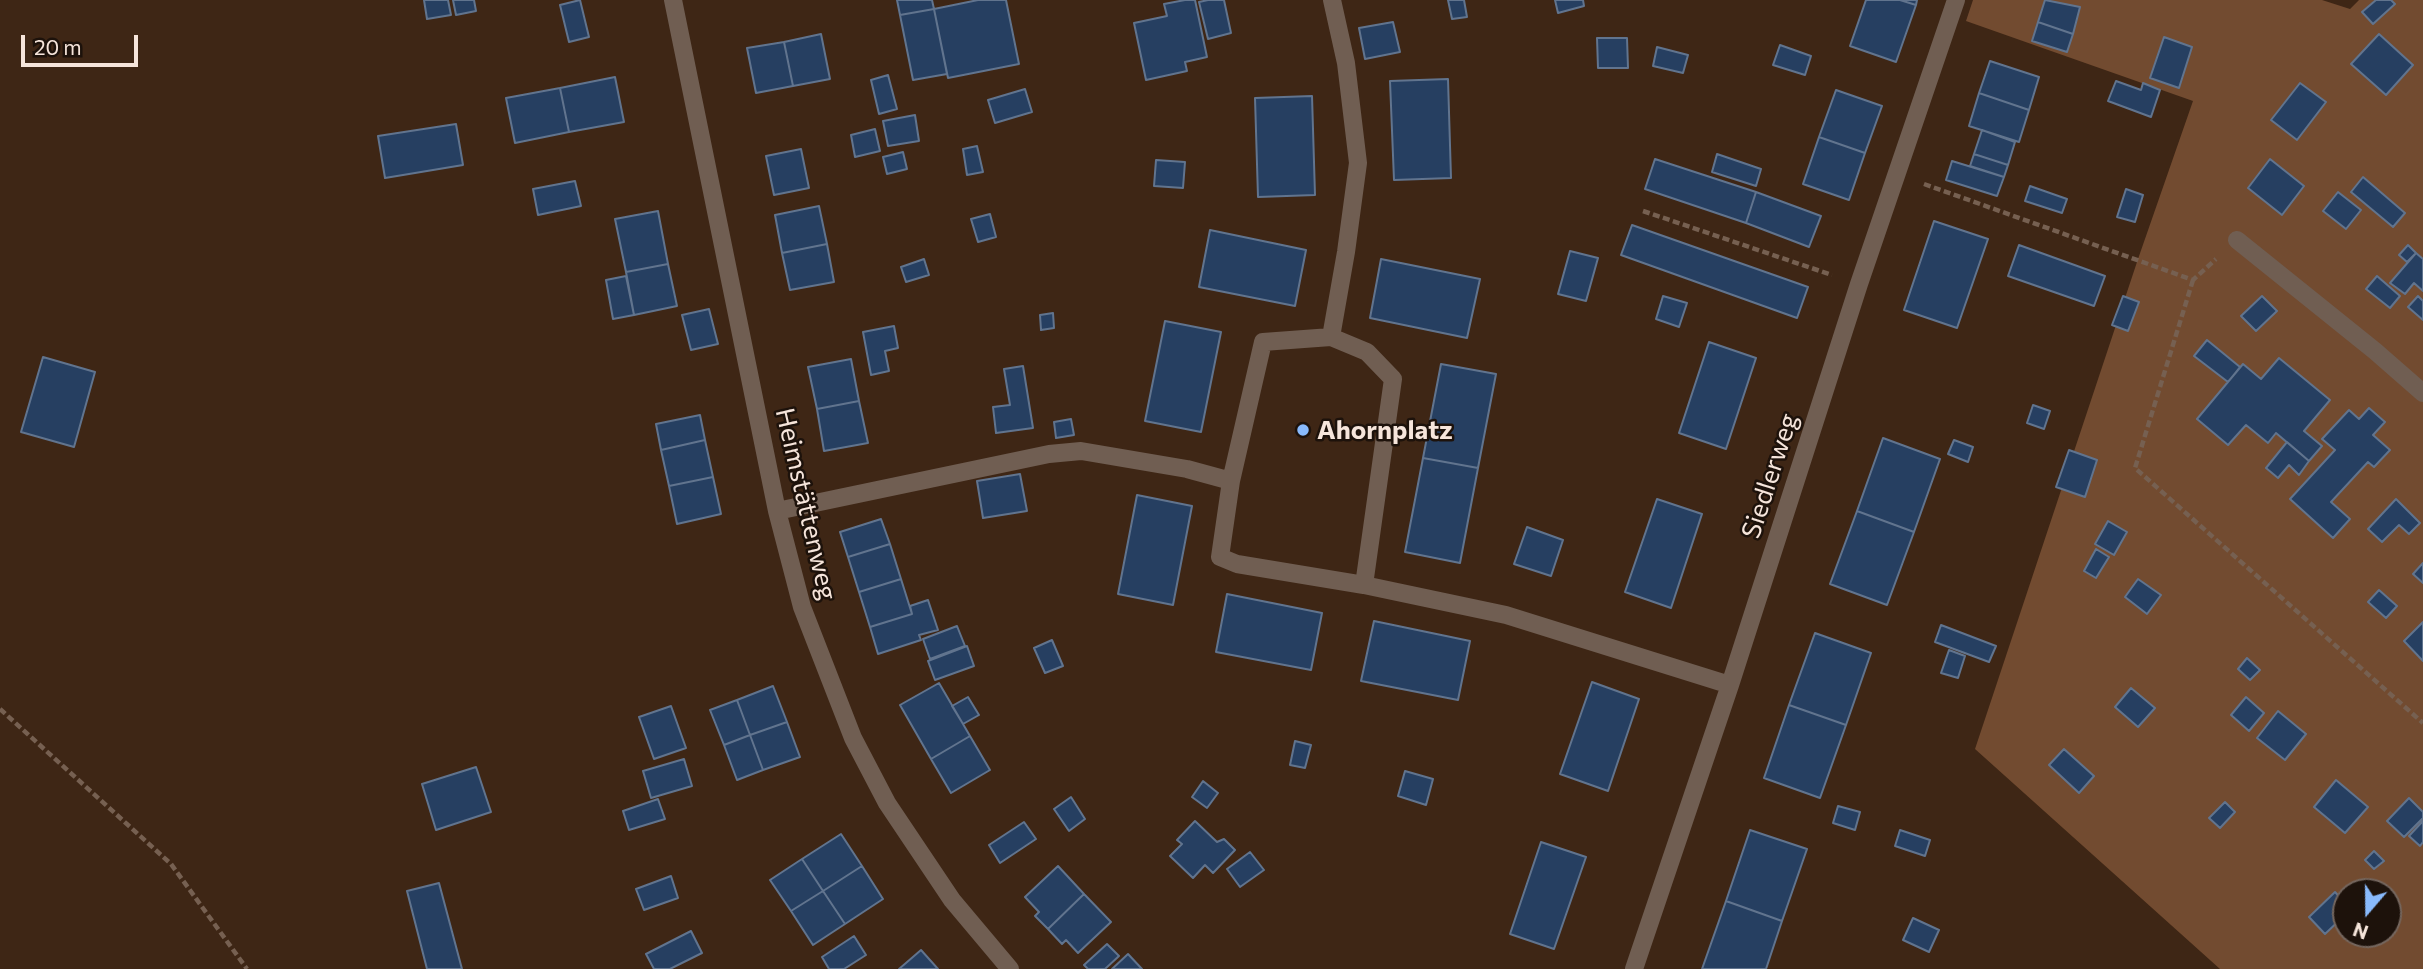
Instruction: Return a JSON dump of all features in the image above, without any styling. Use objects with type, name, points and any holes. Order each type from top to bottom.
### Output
[{"type":"street","name":"Heimstättenweg","points":[[673,0],[777,511],[802,607],[853,738],[887,803],[951,900],[1010,969]]},
{"type":"street","points":[[1331,337],[1358,163],[1346,63],[1332,0]]},
{"type":"street","name":"Siedlerweg","points":[[1634,969],[1730,685],[1859,284],[1956,0]]},
{"type":"street","points":[[2237,240],[2423,393]]},
{"type":"street","points":[[1364,586],[1393,379],[1367,352],[1331,337],[1263,342],[1231,481],[1220,557],[1237,564],[1506,615],[1730,685]]},
{"type":"street","points":[[777,511],[1049,454],[1081,452],[1187,469],[1231,481]]},
{"type":"path","points":[[1896,175],[2193,280]]},
{"type":"path","points":[[1643,211],[1859,284]]},
{"type":"path","points":[[2237,240],[2193,280],[2135,468],[2423,723]]},
{"type":"path","points":[[0,709],[172,864],[247,969]]},
{"type":"shaded area","points":[[1973,0],[2322,0],[2350,9],[2359,0],[2423,0],[2423,969],[2220,969],[1975,749],[2193,101],[1966,21]]},
{"type":"building","points":[[424,0],[448,0],[451,15],[427,19]]},
{"type":"building","points":[[453,0],[474,0],[476,11],[456,15]]},
{"type":"building","points":[[580,0],[589,37],[569,42],[560,5]]},
{"type":"building","points":[[897,0],[932,0],[934,9],[900,15]]},
{"type":"building","points":[[978,0],[1006,0],[1019,64],[948,78],[934,9]]},
{"type":"building","points":[[1195,0],[1207,57],[1185,62],[1187,71],[1146,80],[1134,23],[1167,16],[1164,4]]},
{"type":"building","points":[[1224,0],[1231,33],[1208,39],[1199,2]]},
{"type":"building","points":[[1448,0],[1464,0],[1467,17],[1452,19]]},
{"type":"building","points":[[1555,0],[1583,0],[1584,6],[1558,13]]},
{"type":"building","points":[[1866,0],[1900,0],[1916,5],[1896,62],[1850,46]]},
{"type":"building","points":[[1900,0],[1917,0],[1916,5]]},
{"type":"building","points":[[2045,0],[2080,7],[2073,34],[2038,22]]},
{"type":"building","points":[[2376,0],[2391,0],[2395,4],[2373,24],[2362,12]]},
{"type":"building","points":[[934,9],[947,74],[913,80],[900,15]]},
{"type":"building","points":[[1393,22],[1400,52],[1365,59],[1359,28]]},
{"type":"building","points":[[2038,22],[2073,34],[2067,52],[2032,41]]},
{"type":"building","points":[[821,34],[830,79],[793,86],[784,42]]},
{"type":"building","points":[[2379,34],[2413,65],[2386,95],[2351,64]]},
{"type":"building","points":[[2164,37],[2192,47],[2179,88],[2150,78]]},
{"type":"building","points":[[1597,38],[1627,38],[1628,68],[1598,68]]},
{"type":"building","points":[[784,42],[793,86],[756,93],[747,48]]},
{"type":"building","points":[[1780,45],[1811,56],[1805,75],[1773,65]]},
{"type":"building","points":[[1657,47],[1688,55],[1683,73],[1653,66]]},
{"type":"building","points":[[1990,61],[2039,77],[2029,110],[1979,93]]},
{"type":"building","points":[[888,75],[897,109],[879,114],[871,80]]},
{"type":"building","points":[[615,77],[624,122],[569,132],[560,88]]},
{"type":"building","points":[[1448,79],[1451,178],[1394,180],[1390,81]]},
{"type":"building","points":[[2116,81],[2141,90],[2143,83],[2160,90],[2151,117],[2108,101]]},
{"type":"building","points":[[2300,83],[2326,102],[2297,140],[2271,120]]},
{"type":"building","points":[[560,88],[569,132],[515,143],[506,98]]},
{"type":"building","points":[[1025,89],[1032,112],[995,123],[988,100]]},
{"type":"building","points":[[1836,90],[1882,106],[1865,153],[1819,137]]},
{"type":"building","points":[[1979,93],[2029,110],[2019,142],[1969,126]]},
{"type":"building","points":[[1312,96],[1315,195],[1258,197],[1255,98]]},
{"type":"building","points":[[915,115],[919,141],[888,146],[883,121]]},
{"type":"building","points":[[456,124],[463,165],[385,178],[378,136]]},
{"type":"building","points":[[875,129],[880,151],[855,157],[851,135]]},
{"type":"building","points":[[1982,130],[2015,142],[2008,165],[1974,154]]},
{"type":"building","points":[[1819,137],[1865,153],[1849,200],[1803,184]]},
{"type":"building","points":[[977,146],[983,172],[967,175],[963,149]]},
{"type":"building","points":[[801,149],[809,188],[774,195],[766,156]]},
{"type":"building","points":[[903,152],[907,169],[887,174],[883,157]]},
{"type":"building","points":[[1717,154],[1761,169],[1756,186],[1712,172]]},
{"type":"building","points":[[1974,154],[2008,165],[2004,177],[1970,166]]},
{"type":"building","points":[[1655,159],[1756,192],[1746,223],[1645,189]]},
{"type":"building","points":[[2270,159],[2304,186],[2282,215],[2248,188]]},
{"type":"building","points":[[1156,160],[1185,162],[1183,188],[1154,186]]},
{"type":"building","points":[[1952,161],[2004,177],[1997,196],[1946,180]]},
{"type":"building","points":[[2363,177],[2405,213],[2393,227],[2351,192]]},
{"type":"building","points":[[575,181],[581,206],[538,215],[533,189]]},
{"type":"building","points":[[2030,186],[2067,199],[2062,213],[2025,201]]},
{"type":"building","points":[[2126,189],[2143,195],[2135,222],[2117,217]]},
{"type":"building","points":[[1756,192],[1821,216],[1809,247],[1746,223]]},
{"type":"building","points":[[2338,192],[2361,210],[2346,229],[2323,211]]},
{"type":"building","points":[[819,206],[827,244],[782,253],[775,215]]},
{"type":"building","points":[[658,211],[668,264],[626,272],[615,219]]},
{"type":"building","points":[[990,214],[996,237],[978,242],[971,219]]},
{"type":"building","points":[[1934,221],[1988,239],[1957,328],[1904,310]]},
{"type":"building","points":[[1632,225],[1808,287],[1797,318],[1621,255]]},
{"type":"building","points":[[1210,230],[1306,250],[1295,306],[1199,287]]},
{"type":"building","points":[[827,244],[834,282],[790,290],[782,253]]},
{"type":"building","points":[[2019,245],[2105,276],[2094,306],[2008,276]]},
{"type":"building","points":[[2408,245],[2416,253],[2407,262],[2399,255]]},
{"type":"building","points":[[1570,251],[1598,258],[1586,301],[1558,294]]},
{"type":"building","points":[[2416,253],[2423,259],[2423,291],[2414,283],[2405,294],[2390,283]]},
{"type":"building","points":[[924,259],[929,275],[906,282],[901,267]]},
{"type":"building","points":[[1381,259],[1480,279],[1467,338],[1370,318]]},
{"type":"building","points":[[668,264],[677,306],[634,315],[626,272]]},
{"type":"building","points":[[626,276],[634,315],[613,319],[606,280]]},
{"type":"building","points":[[2377,276],[2400,296],[2390,308],[2366,289]]},
{"type":"building","points":[[1663,296],[1687,303],[1679,327],[1656,319]]},
{"type":"building","points":[[2123,296],[2139,302],[2128,331],[2112,325]]},
{"type":"building","points":[[2262,296],[2277,311],[2256,331],[2241,316]]},
{"type":"building","points":[[2418,296],[2423,301],[2423,320],[2408,307]]},
{"type":"building","points":[[709,309],[718,344],[691,350],[682,315]]},
{"type":"building","points":[[1053,313],[1054,328],[1041,330],[1040,315]]},
{"type":"building","points":[[1165,321],[1221,332],[1201,432],[1145,421]]},
{"type":"building","points":[[894,326],[898,348],[885,351],[889,371],[871,375],[863,332]]},
{"type":"building","points":[[2207,340],[2240,367],[2228,382],[2194,356]]},
{"type":"building","points":[[1709,342],[1756,358],[1726,449],[1679,433]]},
{"type":"building","points":[[43,357],[95,372],[74,447],[21,432]]},
{"type":"building","points":[[2279,358],[2330,400],[2304,431],[2322,446],[2309,461],[2276,433],[2268,443],[2246,425],[2228,445],[2197,419],[2243,364],[2261,379]]},
{"type":"building","points":[[851,359],[859,401],[817,409],[808,367]]},
{"type":"building","points":[[1441,364],[1496,374],[1478,468],[1423,458]]},
{"type":"building","points":[[1023,366],[1033,428],[996,433],[993,407],[1010,405],[1004,369]]},
{"type":"building","points":[[859,401],[868,443],[824,451],[817,409]]},
{"type":"building","points":[[2033,405],[2050,411],[2044,429],[2027,423]]},
{"type":"building","points":[[2369,408],[2385,422],[2373,435],[2390,450],[2374,467],[2368,462],[2331,502],[2350,519],[2333,538],[2290,499],[2335,450],[2322,439],[2349,410],[2359,419]]},
{"type":"building","points":[[700,415],[705,440],[661,450],[656,424]]},
{"type":"building","points":[[1071,419],[1074,435],[1056,438],[1054,422]]},
{"type":"building","points":[[1883,438],[1940,459],[1914,532],[1857,511]]},
{"type":"building","points":[[705,440],[713,477],[669,486],[661,450]]},
{"type":"building","points":[[1954,440],[1973,447],[1968,462],[1948,454]]},
{"type":"building","points":[[2287,442],[2309,461],[2299,475],[2289,465],[2278,478],[2266,468]]},
{"type":"building","points":[[2069,450],[2097,460],[2085,497],[2056,487]]},
{"type":"building","points":[[1423,458],[1478,468],[1460,563],[1405,552]]},
{"type":"building","points":[[1020,474],[1027,511],[983,518],[977,481]]},
{"type":"building","points":[[713,477],[721,514],[677,524],[669,486]]},
{"type":"building","points":[[1137,495],[1192,506],[1173,605],[1118,594]]},
{"type":"building","points":[[1657,499],[1702,514],[1671,608],[1625,592]]},
{"type":"building","points":[[2396,499],[2420,523],[2409,534],[2399,525],[2382,542],[2368,529]]},
{"type":"building","points":[[1857,511],[1914,532],[1887,605],[1830,584]]},
{"type":"building","points":[[881,519],[890,544],[848,557],[840,532]]},
{"type":"building","points":[[2108,521],[2127,532],[2114,555],[2095,544]]},
{"type":"building","points":[[1527,527],[1563,540],[1551,576],[1514,564]]},
{"type":"building","points":[[890,544],[901,579],[859,592],[848,557]]},
{"type":"building","points":[[2096,549],[2109,557],[2096,578],[2084,571]]},
{"type":"building","points":[[2423,563],[2423,583],[2413,574]]},
{"type":"building","points":[[901,579],[912,614],[870,627],[859,592]]},
{"type":"building","points":[[2138,579],[2161,595],[2147,614],[2125,597]]},
{"type":"building","points":[[2379,590],[2397,606],[2386,618],[2368,602]]},
{"type":"building","points":[[1227,594],[1322,613],[1311,670],[1216,652]]},
{"type":"building","points":[[928,600],[938,630],[919,635],[921,640],[878,654],[870,627],[912,614],[910,606]]},
{"type":"building","points":[[1374,621],[1470,641],[1458,700],[1361,681]]},
{"type":"building","points":[[2423,622],[2423,661],[2404,641]]},
{"type":"building","points":[[1941,625],[1996,646],[1989,662],[1935,642]]},
{"type":"building","points":[[957,626],[965,646],[930,659],[923,639]]},
{"type":"building","points":[[1815,633],[1871,653],[1846,725],[1789,705]]},
{"type":"building","points":[[1052,640],[1063,666],[1045,673],[1034,648]]},
{"type":"building","points":[[967,646],[974,666],[935,680],[928,661]]},
{"type":"building","points":[[1949,650],[1965,656],[1958,678],[1941,673]]},
{"type":"building","points":[[2247,658],[2260,670],[2250,680],[2238,669]]},
{"type":"building","points":[[1592,682],[1639,699],[1608,791],[1560,774]]},
{"type":"building","points":[[939,683],[970,736],[931,759],[900,705]]},
{"type":"building","points":[[773,686],[787,722],[750,735],[737,700]]},
{"type":"building","points":[[2131,688],[2155,708],[2138,727],[2115,707]]},
{"type":"building","points":[[968,697],[979,715],[963,724],[952,706]]},
{"type":"building","points":[[2246,697],[2264,713],[2249,731],[2231,715]]},
{"type":"building","points":[[737,700],[750,735],[724,745],[710,710]]},
{"type":"building","points":[[1789,705],[1846,725],[1820,798],[1764,778]]},
{"type":"building","points":[[671,706],[686,748],[654,759],[639,717]]},
{"type":"building","points":[[2278,711],[2306,734],[2285,760],[2257,738]]},
{"type":"building","points":[[787,722],[800,757],[763,770],[750,735]]},
{"type":"building","points":[[750,735],[763,770],[737,780],[724,745]]},
{"type":"building","points":[[970,736],[990,770],[951,793],[931,759]]},
{"type":"building","points":[[1295,741],[1311,745],[1305,768],[1290,765]]},
{"type":"building","points":[[2064,749],[2094,776],[2079,793],[2049,765]]},
{"type":"building","points":[[684,759],[692,786],[651,798],[643,771]]},
{"type":"building","points":[[476,767],[491,812],[436,830],[422,784]]},
{"type":"building","points":[[1405,771],[1433,779],[1426,805],[1398,796]]},
{"type":"building","points":[[2336,780],[2368,807],[2345,833],[2314,807]]},
{"type":"building","points":[[1203,781],[1218,793],[1207,808],[1192,797]]},
{"type":"building","points":[[1071,797],[1085,819],[1069,831],[1054,809]]},
{"type":"building","points":[[2409,798],[2423,812],[2423,818],[2404,837],[2387,821]]},
{"type":"building","points":[[658,799],[665,819],[629,830],[623,811]]},
{"type":"building","points":[[2225,802],[2235,812],[2220,828],[2209,818]]},
{"type":"building","points":[[1838,806],[1860,812],[1855,830],[1833,823]]},
{"type":"building","points":[[1195,821],[1217,842],[1224,839],[1235,850],[1213,873],[1205,865],[1193,878],[1170,856],[1182,844],[1177,840]]},
{"type":"building","points":[[2423,821],[2423,842],[2420,846],[2409,836]]},
{"type":"building","points":[[1024,822],[1036,839],[1000,863],[989,845]]},
{"type":"building","points":[[1750,830],[1807,849],[1782,921],[1726,901]]},
{"type":"building","points":[[1900,830],[1930,840],[1925,856],[1895,846]]},
{"type":"building","points":[[841,834],[862,866],[823,891],[802,859]]},
{"type":"building","points":[[1541,842],[1586,857],[1554,949],[1510,934]]},
{"type":"building","points":[[2374,851],[2384,861],[2374,869],[2365,860]]},
{"type":"building","points":[[1250,852],[1264,870],[1240,887],[1227,869]]},
{"type":"building","points":[[802,859],[823,891],[791,911],[770,880]]},
{"type":"building","points":[[862,866],[883,899],[845,924],[823,891]]},
{"type":"building","points":[[1058,866],[1084,894],[1048,929],[1035,916],[1039,912],[1025,897]]},
{"type":"building","points":[[671,876],[678,898],[644,910],[636,889]]},
{"type":"building","points":[[439,883],[462,969],[427,969],[407,891]]},
{"type":"building","points":[[823,891],[845,924],[813,945],[791,911]]},
{"type":"building","points":[[1084,894],[1111,922],[1078,953],[1066,940],[1062,944],[1048,929]]},
{"type":"building","points":[[2332,895],[2332,927],[2325,934],[2309,917]]},
{"type":"building","points":[[1726,901],[1782,921],[1766,969],[1702,969]]},
{"type":"building","points":[[1913,918],[1939,930],[1929,952],[1903,940]]},
{"type":"building","points":[[691,931],[702,953],[670,969],[654,969],[646,954]]},
{"type":"building","points":[[854,936],[866,955],[844,969],[829,969],[822,957]]},
{"type":"building","points":[[1107,944],[1119,956],[1105,969],[1088,969],[1084,965]]},
{"type":"building","points":[[921,950],[938,969],[899,969]]},
{"type":"building","points":[[1128,954],[1142,969],[1112,969]]},
{"type":"place","name":"Ahornplatz","points":[[1303,430]]}]
